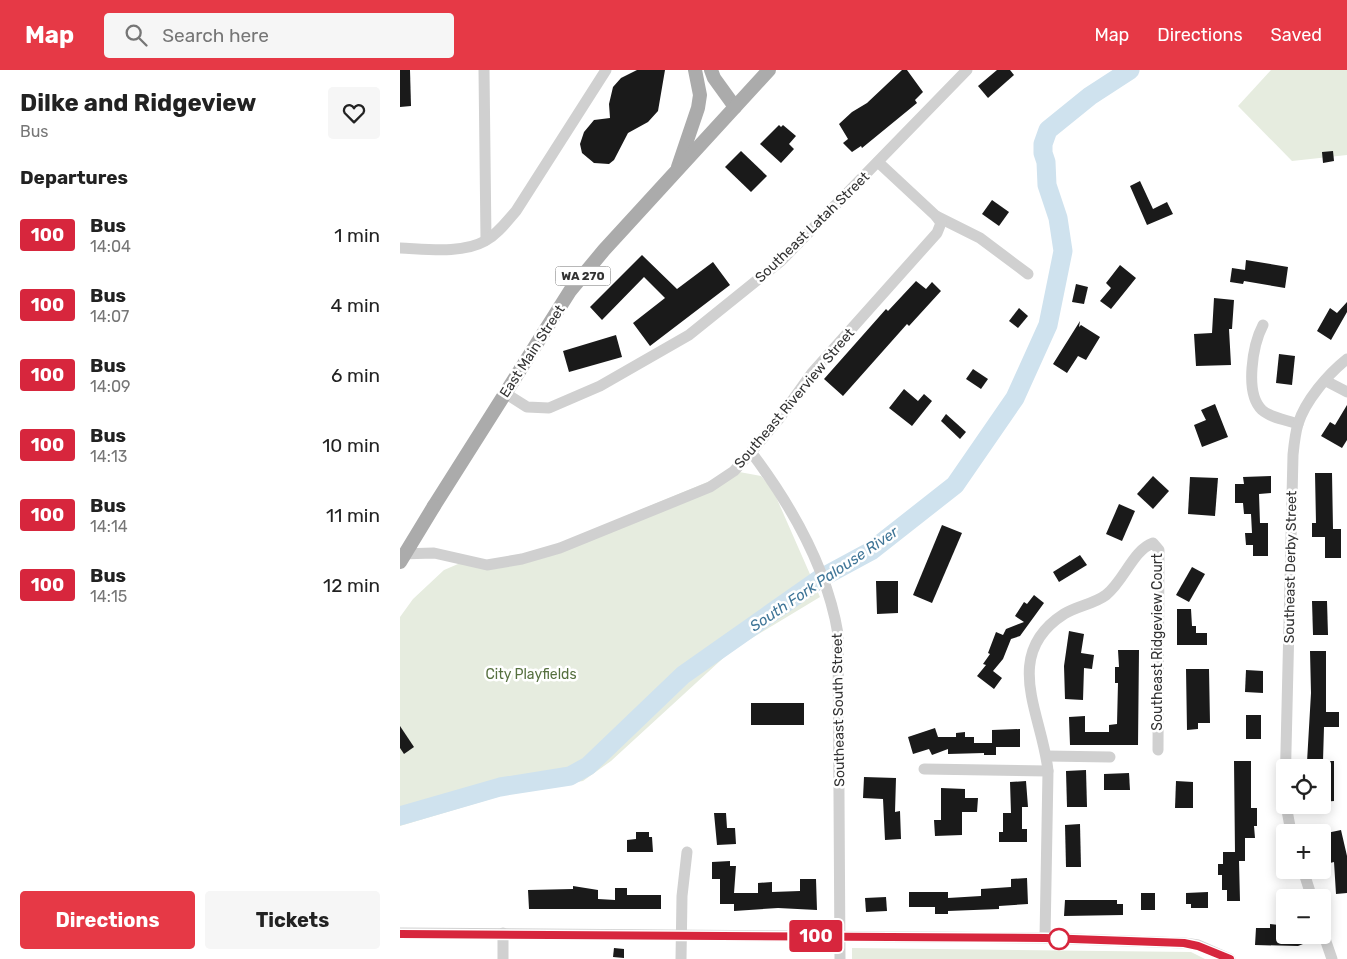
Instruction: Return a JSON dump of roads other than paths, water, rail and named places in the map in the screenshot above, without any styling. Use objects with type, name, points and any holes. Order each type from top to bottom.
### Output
[{"type":"main road","points":[[676,172],[698,108],[700,95],[695,70]]},
{"type":"main road","points":[[711,70],[714,78],[734,107]]},
{"type":"main road","name":"East Main Street","points":[[400,562],[504,392],[570,292],[604,250],[769,70]]},
{"type":"street","points":[[484,70],[486,240]]},
{"type":"street","points":[[400,248],[446,249],[474,245],[486,240],[516,211],[606,70]]},
{"type":"street","name":"Southeast Latah Street","points":[[504,392],[527,407],[549,408],[600,386],[689,335],[781,261],[878,162],[940,95],[967,70]]},
{"type":"street","points":[[878,162],[936,216],[980,238],[1028,274]]},
{"type":"street","name":"Southeast Riverview Street","points":[[400,554],[434,553],[487,565],[522,559],[560,548],[710,487],[734,471],[751,452],[779,419],[812,373],[937,233],[941,223],[936,216]]},
{"type":"street","points":[[1263,325],[1256,340],[1252,387],[1256,400],[1262,410],[1272,416],[1298,424]]},
{"type":"street","name":"Southeast Derby Street","points":[[1286,759],[1292,455],[1298,424],[1304,409],[1326,381],[1347,359]]},
{"type":"street","points":[[1326,381],[1347,392]]},
{"type":"street","name":"Southeast South Street","points":[[751,452],[779,489],[800,526],[835,612],[838,634],[840,959]]},
{"type":"street","name":"Southeast Ridgeview Court","points":[[1045,938],[1048,771],[1047,756],[1030,694],[1029,673],[1032,654],[1040,638],[1065,614],[1104,597],[1117,586],[1137,554],[1145,546],[1153,543],[1160,550],[1158,750]]},
{"type":"street","points":[[1047,756],[1110,757]]},
{"type":"street","points":[[924,769],[1048,771]]},
{"type":"street","points":[[681,959],[682,896],[687,852]]},
{"type":"street","points":[[400,934],[681,934],[1045,938],[1184,943],[1198,946],[1230,959]]},
{"type":"street","points":[[503,934],[503,959]]},
{"type":"street","points":[[1327,944],[1332,959]]},
{"type":"waterway","name":"South Fork Palouse River","points":[[400,816],[500,787],[570,776],[588,766],[683,675],[821,578],[871,551],[955,485],[1015,398],[1048,325],[1063,251],[1058,218],[1047,185],[1046,162],[1043,153],[1043,144],[1048,130],[1090,96],[1130,70]]},
{"type":"park label","name":"City Playfields","points":[[531,674]]}]
